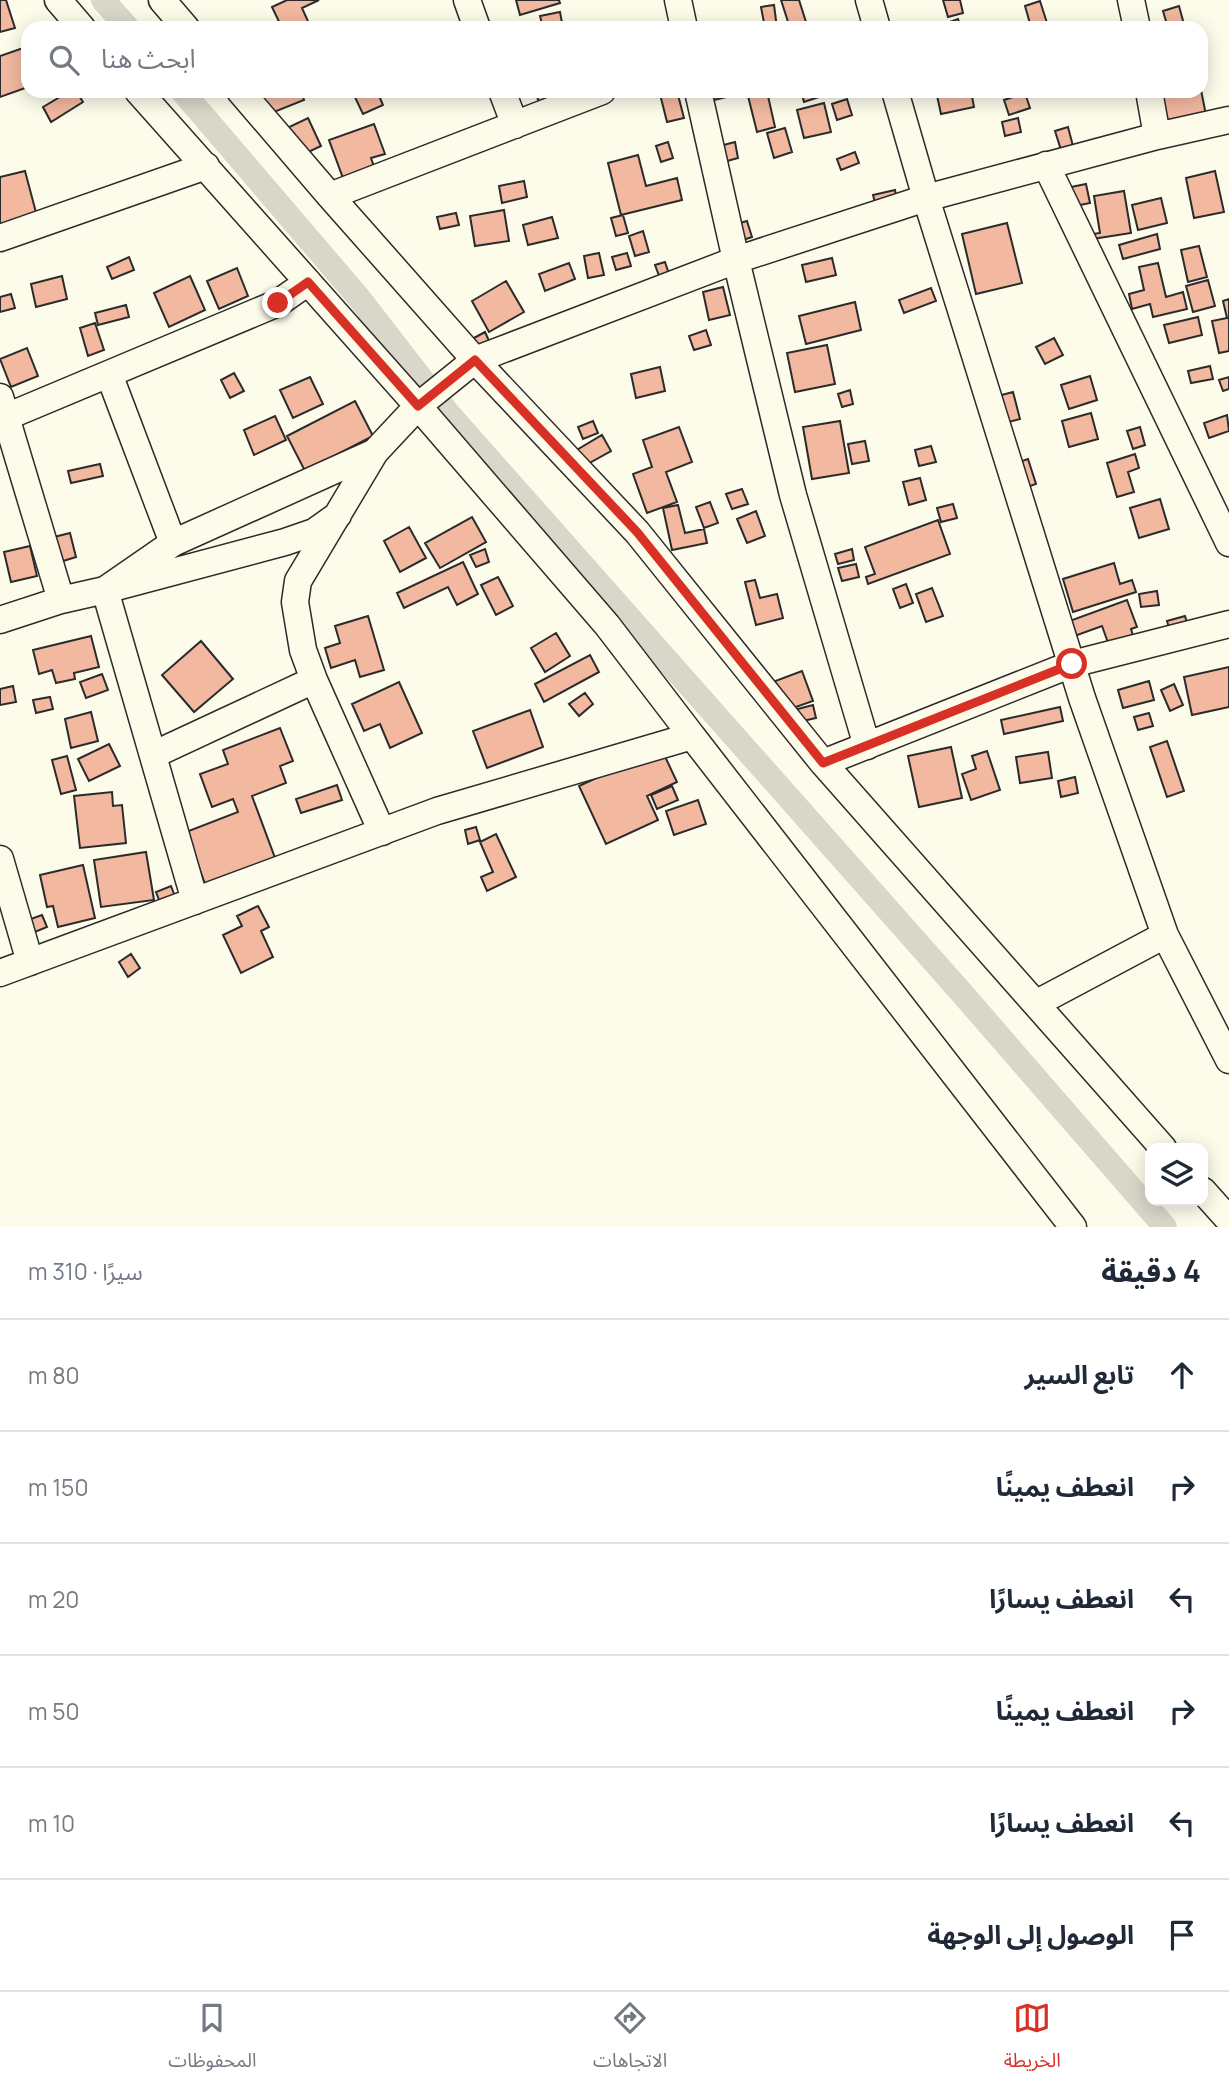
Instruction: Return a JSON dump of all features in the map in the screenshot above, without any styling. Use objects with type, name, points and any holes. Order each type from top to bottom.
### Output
[{"type":"street","points":[[58,0],[76,21]]},
{"type":"street","points":[[162,0],[180,21]]},
{"type":"street","points":[[467,0],[474,21]]},
{"type":"street","points":[[678,0],[682,21]]},
{"type":"street","points":[[869,0],[875,21]]},
{"type":"street","points":[[1131,0],[1136,21]]},
{"type":"street","points":[[144,98],[418,406],[607,625],[1073,1227]]},
{"type":"street","points":[[246,98],[469,365],[637,532],[823,763],[1159,1143]]},
{"type":"street","points":[[505,98],[515,125]]},
{"type":"street","points":[[330,196],[584,98]]},
{"type":"street","points":[[700,98],[793,495],[867,746]]},
{"type":"street","points":[[897,98],[1072,664],[1165,935],[1229,1060]]},
{"type":"street","points":[[1150,98],[1157,136]]},
{"type":"street","points":[[382,832],[314,680],[303,650],[295,603],[298,581],[375,452],[418,406],[469,365],[736,260],[926,198],[1157,136],[1229,120]]},
{"type":"street","points":[[1046,165],[1229,543]]},
{"type":"street","points":[[0,238],[206,166]]},
{"type":"street","points":[[61,600],[3,407],[109,373],[278,303],[308,282]]},
{"type":"street","points":[[109,373],[173,543]]},
{"type":"street","points":[[105,590],[173,543],[375,452]]},
{"type":"street","points":[[0,620],[61,600],[285,542],[314,531],[338,515]]},
{"type":"street","points":[[105,590],[195,901]]},
{"type":"street","points":[[823,763],[1072,664],[1229,625]]},
{"type":"street","points":[[153,755],[314,680]]},
{"type":"street","points":[[0,973],[437,811],[692,736]]},
{"type":"street","points":[[0,859],[30,962]]},
{"type":"street","points":[[1037,1003],[1165,935]]},
{"type":"street","points":[[1208,1198],[1221,1216]]},
{"type":"building","points":[[0,0],[6,0],[15,28],[0,32]]},
{"type":"building","points":[[287,0],[319,0],[302,8],[308,21],[279,21],[272,7]]},
{"type":"building","points":[[516,0],[559,0],[560,3],[520,15]]},
{"type":"building","points":[[781,0],[799,0],[806,21],[788,21]]},
{"type":"building","points":[[943,0],[960,0],[963,13],[948,17]]},
{"type":"building","points":[[1040,1],[1046,21],[1029,21],[1025,6]]},
{"type":"building","points":[[774,5],[776,21],[764,21],[761,7]]},
{"type":"building","points":[[1179,6],[1183,21],[1166,21],[1163,11]]},
{"type":"building","points":[[560,12],[562,21],[541,21],[540,16]]},
{"type":"building","points":[[21,49],[21,90],[0,97],[0,56]]},
{"type":"building","points":[[58,98],[80,98],[83,102],[51,122],[43,107]]},
{"type":"building","points":[[263,98],[303,98],[304,100],[269,114]]},
{"type":"building","points":[[355,98],[380,98],[383,105],[363,114]]},
{"type":"building","points":[[538,98],[564,98],[541,113]]},
{"type":"building","points":[[661,98],[679,98],[684,118],[667,122]]},
{"type":"building","points":[[748,98],[768,98],[775,127],[757,132]]},
{"type":"building","points":[[938,98],[972,98],[974,107],[941,114]]},
{"type":"building","points":[[1027,98],[1030,108],[1009,115],[1004,100]]},
{"type":"building","points":[[1156,98],[1203,98],[1207,120],[1163,130]]},
{"type":"building","points":[[847,99],[852,115],[837,120],[832,104]]},
{"type":"building","points":[[824,103],[831,132],[804,138],[797,110]]},
{"type":"building","points":[[308,118],[321,146],[296,158],[283,130]]},
{"type":"building","points":[[1018,118],[1021,132],[1005,136],[1002,122]]},
{"type":"building","points":[[374,124],[385,154],[371,158],[378,178],[347,189],[329,140]]},
{"type":"building","points":[[1068,127],[1074,150],[1062,153],[1055,131]]},
{"type":"building","points":[[785,128],[792,152],[774,158],[767,133]]},
{"type":"building","points":[[668,142],[673,158],[661,162],[656,146]]},
{"type":"building","points":[[735,142],[738,158],[720,163],[716,147]]},
{"type":"building","points":[[855,152],[859,163],[841,170],[837,159]]},
{"type":"building","points":[[638,155],[646,186],[677,178],[682,200],[621,215],[608,163]]},
{"type":"building","points":[[25,171],[38,220],[0,229],[0,177]]},
{"type":"building","points":[[1215,171],[1224,212],[1194,218],[1186,178]]},
{"type":"building","points":[[524,181],[527,197],[502,203],[499,186]]},
{"type":"building","points":[[1086,184],[1090,203],[1075,206],[1071,187]]},
{"type":"building","points":[[895,190],[897,201],[876,206],[873,195]]},
{"type":"building","points":[[1124,191],[1131,233],[1086,240],[1085,235],[1100,233],[1094,196]]},
{"type":"building","points":[[1161,198],[1167,223],[1138,230],[1132,205]]},
{"type":"building","points":[[504,210],[509,241],[475,246],[470,216]]},
{"type":"building","points":[[456,213],[459,225],[440,229],[437,217]]},
{"type":"building","points":[[623,215],[628,233],[616,236],[611,218]]},
{"type":"building","points":[[552,217],[558,238],[528,245],[523,225]]},
{"type":"building","points":[[747,221],[752,237],[740,241],[736,224]]},
{"type":"building","points":[[1007,223],[1022,283],[976,294],[962,234]]},
{"type":"building","points":[[643,231],[649,252],[635,256],[629,236]]},
{"type":"building","points":[[1157,234],[1160,249],[1123,259],[1119,245]]},
{"type":"building","points":[[1199,246],[1207,277],[1188,282],[1181,250]]},
{"type":"building","points":[[599,253],[604,275],[588,278],[584,256]]},
{"type":"building","points":[[627,253],[631,266],[616,270],[612,257]]},
{"type":"building","points":[[129,257],[134,270],[112,279],[107,267]]},
{"type":"building","points":[[832,258],[836,275],[806,282],[802,265]]},
{"type":"building","points":[[665,262],[670,277],[661,281],[655,265]]},
{"type":"building","points":[[569,263],[575,279],[545,291],[539,274]]},
{"type":"building","points":[[1158,263],[1166,297],[1183,292],[1187,309],[1153,317],[1150,304],[1132,309],[1129,294],[1144,290],[1139,267]]},
{"type":"building","points":[[237,268],[248,296],[219,309],[207,281]]},
{"type":"building","points":[[62,276],[67,299],[36,307],[31,284]]},
{"type":"building","points":[[190,276],[205,310],[169,327],[154,293]]},
{"type":"building","points":[[1208,280],[1215,306],[1193,312],[1186,286]]},
{"type":"building","points":[[506,281],[524,312],[489,332],[472,301]]},
{"type":"building","points":[[723,287],[730,315],[709,320],[703,292]]},
{"type":"building","points":[[931,288],[936,301],[904,313],[899,300]]},
{"type":"building","points":[[11,294],[15,308],[0,312],[0,297]]},
{"type":"building","points":[[1229,299],[1229,351],[1219,353],[1212,321],[1227,318],[1223,301]]},
{"type":"building","points":[[855,302],[861,330],[806,344],[799,316]]},
{"type":"building","points":[[126,305],[129,317],[98,325],[95,313]]},
{"type":"building","points":[[1198,317],[1202,335],[1169,343],[1164,325]]},
{"type":"building","points":[[95,323],[104,350],[88,356],[80,328]]},
{"type":"building","points":[[706,330],[711,345],[694,350],[689,336]]},
{"type":"building","points":[[485,332],[490,343],[452,350]]},
{"type":"building","points":[[1054,338],[1063,355],[1045,364],[1036,347]]},
{"type":"building","points":[[827,345],[835,384],[795,392],[787,353]]},
{"type":"building","points":[[27,348],[38,376],[11,387],[0,359]]},
{"type":"building","points":[[1210,366],[1213,379],[1191,383],[1188,371]]},
{"type":"building","points":[[660,367],[665,391],[636,398],[631,374]]},
{"type":"building","points":[[234,373],[244,391],[230,398],[221,380]]},
{"type":"building","points":[[1090,376],[1097,400],[1069,409],[1061,385]]},
{"type":"building","points":[[310,377],[323,404],[293,418],[280,390]]},
{"type":"building","points":[[1229,377],[1229,389],[1223,391],[1219,380]]},
{"type":"building","points":[[850,390],[853,404],[842,407],[838,394]]},
{"type":"building","points":[[1013,392],[1020,419],[1001,424],[994,397]]},
{"type":"building","points":[[355,401],[373,436],[305,471],[287,436]]},
{"type":"building","points":[[1091,413],[1098,439],[1069,447],[1062,421]]},
{"type":"building","points":[[1227,415],[1229,431],[1209,438],[1204,423]]},
{"type":"building","points":[[275,416],[286,440],[254,455],[244,430]]},
{"type":"building","points":[[593,421],[598,433],[583,439],[578,427]]},
{"type":"building","points":[[840,421],[849,473],[812,479],[803,427]]},
{"type":"building","points":[[679,427],[692,462],[666,472],[677,502],[647,513],[633,474],[652,467],[643,440]]},
{"type":"building","points":[[1140,427],[1145,445],[1133,449],[1127,431]]},
{"type":"building","points":[[602,435],[611,451],[584,466],[575,451]]},
{"type":"building","points":[[865,441],[869,461],[852,464],[848,444]]},
{"type":"building","points":[[931,446],[936,462],[919,466],[915,450]]},
{"type":"building","points":[[1135,454],[1139,468],[1128,472],[1134,492],[1117,497],[1107,463]]},
{"type":"building","points":[[1028,459],[1036,484],[1022,489],[1013,464]]},
{"type":"building","points":[[100,464],[103,476],[71,483],[68,471]]},
{"type":"building","points":[[920,478],[926,500],[909,505],[903,482]]},
{"type":"building","points":[[742,489],[748,504],[732,509],[726,494]]},
{"type":"building","points":[[1160,499],[1169,529],[1139,538],[1130,508]]},
{"type":"building","points":[[710,502],[718,523],[704,528],[696,507]]},
{"type":"building","points":[[953,504],[957,518],[941,522],[937,508]]},
{"type":"building","points":[[678,505],[685,533],[704,529],[707,543],[672,550],[663,508]]},
{"type":"building","points":[[756,511],[765,536],[747,543],[737,519]]},
{"type":"building","points":[[472,517],[486,542],[440,568],[425,543]]},
{"type":"building","points":[[938,520],[950,554],[868,584],[866,577],[875,574],[865,547]]},
{"type":"building","points":[[409,527],[426,558],[400,572],[384,541]]},
{"type":"building","points":[[70,533],[76,557],[60,562],[54,537]]},
{"type":"building","points":[[30,546],[37,576],[11,582],[4,552]]},
{"type":"building","points":[[485,549],[489,562],[476,567],[470,555]]},
{"type":"building","points":[[852,549],[854,560],[838,564],[835,554]]},
{"type":"building","points":[[463,562],[478,594],[457,605],[448,587],[404,608],[397,593]]},
{"type":"building","points":[[1114,563],[1120,584],[1132,580],[1136,592],[1073,612],[1063,579]]},
{"type":"building","points":[[856,564],[859,577],[842,581],[838,568]]},
{"type":"building","points":[[498,577],[513,606],[496,615],[481,585]]},
{"type":"building","points":[[755,580],[760,598],[777,594],[783,618],[756,625],[745,582]]},
{"type":"building","points":[[906,584],[913,603],[900,608],[893,589]]},
{"type":"building","points":[[932,588],[943,616],[926,622],[916,594]]},
{"type":"building","points":[[1157,591],[1159,605],[1141,607],[1139,594]]},
{"type":"building","points":[[1127,600],[1137,627],[1131,629],[1135,642],[1111,651],[1102,626],[1069,638],[1064,623]]},
{"type":"building","points":[[368,616],[384,670],[360,677],[355,660],[331,668],[325,648],[340,643],[335,626]]},
{"type":"building","points":[[1185,616],[1189,629],[1171,635],[1167,621]]},
{"type":"building","points":[[556,633],[570,656],[545,672],[531,648]]},
{"type":"building","points":[[91,636],[99,667],[74,673],[75,679],[56,683],[52,670],[39,674],[33,650]]},
{"type":"building","points":[[201,641],[233,679],[194,712],[162,675]]},
{"type":"building","points":[[590,655],[599,672],[544,702],[535,684]]},
{"type":"building","points":[[1229,667],[1229,707],[1192,715],[1184,677]]},
{"type":"building","points":[[802,671],[813,701],[773,715],[762,686]]},
{"type":"building","points":[[102,674],[108,690],[86,698],[80,682]]},
{"type":"building","points":[[1149,681],[1154,700],[1123,708],[1118,690]]},
{"type":"building","points":[[399,682],[422,733],[390,748],[380,724],[364,731],[352,704]]},
{"type":"building","points":[[1174,684],[1183,705],[1170,711],[1161,690]]},
{"type":"building","points":[[13,686],[16,702],[0,705],[0,689]]},
{"type":"building","points":[[585,693],[593,704],[579,716],[569,704]]},
{"type":"building","points":[[50,697],[53,709],[36,713],[33,700]]},
{"type":"building","points":[[813,705],[816,718],[794,723],[790,711]]},
{"type":"building","points":[[1060,707],[1063,721],[1004,734],[1001,720]]},
{"type":"building","points":[[530,710],[543,747],[487,768],[473,731]]},
{"type":"building","points":[[91,712],[98,741],[71,748],[65,719]]},
{"type":"building","points":[[1149,713],[1153,726],[1138,730],[1134,717]]},
{"type":"building","points":[[280,728],[293,761],[280,766],[286,783],[252,796],[278,866],[208,892],[186,832],[238,812],[233,799],[212,807],[200,774],[228,764],[223,750]]},
{"type":"building","points":[[1167,741],[1184,791],[1167,797],[1150,747]]},
{"type":"building","points":[[109,744],[120,766],[89,781],[78,759]]},
{"type":"building","points":[[951,747],[962,798],[919,807],[908,756]]},
{"type":"building","points":[[661,748],[677,782],[647,796],[658,820],[606,844],[579,786]]},
{"type":"building","points":[[987,751],[1000,790],[971,800],[962,774],[976,769],[972,756]]},
{"type":"building","points":[[1048,752],[1052,778],[1020,783],[1016,757]]},
{"type":"building","points":[[67,756],[76,790],[61,794],[52,760]]},
{"type":"building","points":[[1075,777],[1078,793],[1061,797],[1058,781]]},
{"type":"building","points":[[337,785],[342,800],[301,813],[296,799]]},
{"type":"building","points":[[672,786],[678,800],[657,809],[651,795]]},
{"type":"building","points":[[112,792],[113,806],[122,805],[126,843],[80,848],[74,796]]},
{"type":"building","points":[[698,800],[706,824],[674,835],[666,811]]},
{"type":"building","points":[[476,827],[480,840],[468,844],[465,830]]},
{"type":"building","points":[[496,834],[516,877],[487,891],[481,877],[493,872],[480,842]]},
{"type":"building","points":[[146,852],[154,900],[101,907],[94,860]]},
{"type":"building","points":[[83,865],[95,918],[58,927],[53,906],[47,907],[40,875]]},
{"type":"building","points":[[171,886],[176,899],[161,905],[156,892]]},
{"type":"building","points":[[258,906],[269,927],[261,931],[273,957],[241,973],[223,935],[242,926],[237,916]]},
{"type":"building","points":[[42,915],[47,927],[30,934],[25,921]]},
{"type":"building","points":[[131,954],[140,968],[128,977],[119,962]]},
{"type":"waterway","points":[[103,0],[122,21]]},
{"type":"waterway","points":[[188,98],[359,298],[448,413],[960,991],[1165,1227]]},
{"type":"route","points":[[278,303],[308,282],[418,406],[475,360],[637,532],[823,763],[1072,664]]}]
